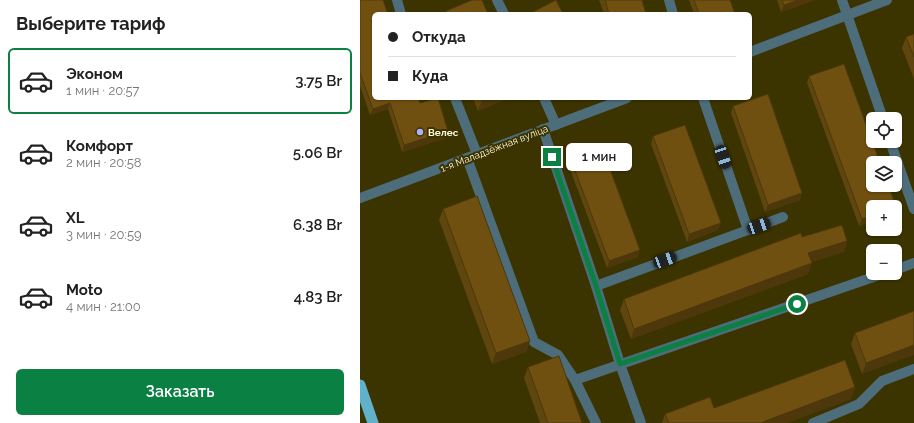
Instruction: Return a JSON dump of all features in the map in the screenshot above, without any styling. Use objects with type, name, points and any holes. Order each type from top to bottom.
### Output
[{"type":"highway","points":[[360,385],[374,423]]},
{"type":"street","points":[[397,0],[400,12]]},
{"type":"street","points":[[497,0],[503,12]]},
{"type":"street","points":[[668,0],[673,12]]},
{"type":"street","points":[[842,0],[881,112]]},
{"type":"street","points":[[752,51],[886,0]]},
{"type":"street","points":[[456,100],[477,154]]},
{"type":"street","points":[[545,100],[556,125]]},
{"type":"street","name":"1-я Маладзёжная вуліца","points":[[360,198],[622,100]]},
{"type":"street","points":[[704,100],[748,230]]},
{"type":"street","points":[[543,129],[596,286],[620,364],[641,423]]},
{"type":"street","points":[[892,148],[914,209]]},
{"type":"street","points":[[467,158],[534,342],[558,355],[575,380],[596,423]]},
{"type":"street","points":[[596,286],[782,217]]},
{"type":"street","points":[[902,267],[914,263]]},
{"type":"street","points":[[575,380],[866,280]]},
{"type":"street","points":[[813,423],[860,404],[882,381],[914,369]]},
{"type":"building","points":[[360,0],[383,0],[387,12],[372,12],[372,100],[419,100],[420,103],[431,100],[439,100],[448,131],[404,145],[390,103],[373,109],[360,73]]},
{"type":"building","points":[[472,0],[482,0],[487,12],[446,12]]},
{"type":"building","points":[[556,0],[562,12],[533,12]]},
{"type":"building","points":[[605,0],[642,0],[645,12],[608,12]]},
{"type":"building","points":[[694,0],[730,0],[734,12],[698,12]]},
{"type":"building","points":[[782,0],[798,0],[784,5]]},
{"type":"building","points":[[914,34],[914,57],[906,37]]},
{"type":"building","points":[[844,64],[866,124],[866,148],[875,148],[877,156],[866,156],[866,192],[891,192],[894,200],[866,200],[866,218],[862,219],[809,76]]},
{"type":"building","points":[[768,94],[802,193],[768,205],[733,106]]},
{"type":"building","points":[[685,125],[721,223],[689,234],[653,136]]},
{"type":"building","points":[[604,153],[640,250],[609,261],[573,165]]},
{"type":"building","points":[[477,196],[530,341],[496,353],[443,209]]},
{"type":"building","points":[[842,225],[847,241],[808,253],[812,263],[634,329],[624,299],[801,233],[802,237]]},
{"type":"building","points":[[914,311],[914,345],[866,363],[855,333]]},
{"type":"building","points":[[559,356],[582,423],[548,423],[528,367]]},
{"type":"building","points":[[845,360],[855,387],[760,423],[669,423],[665,414],[710,397],[714,408]]},
{"type":"place","name":"Велес","points":[[420,132]]},
{"type":"route","points":[[552,157],[596,286],[620,364],[797,304]]}]
